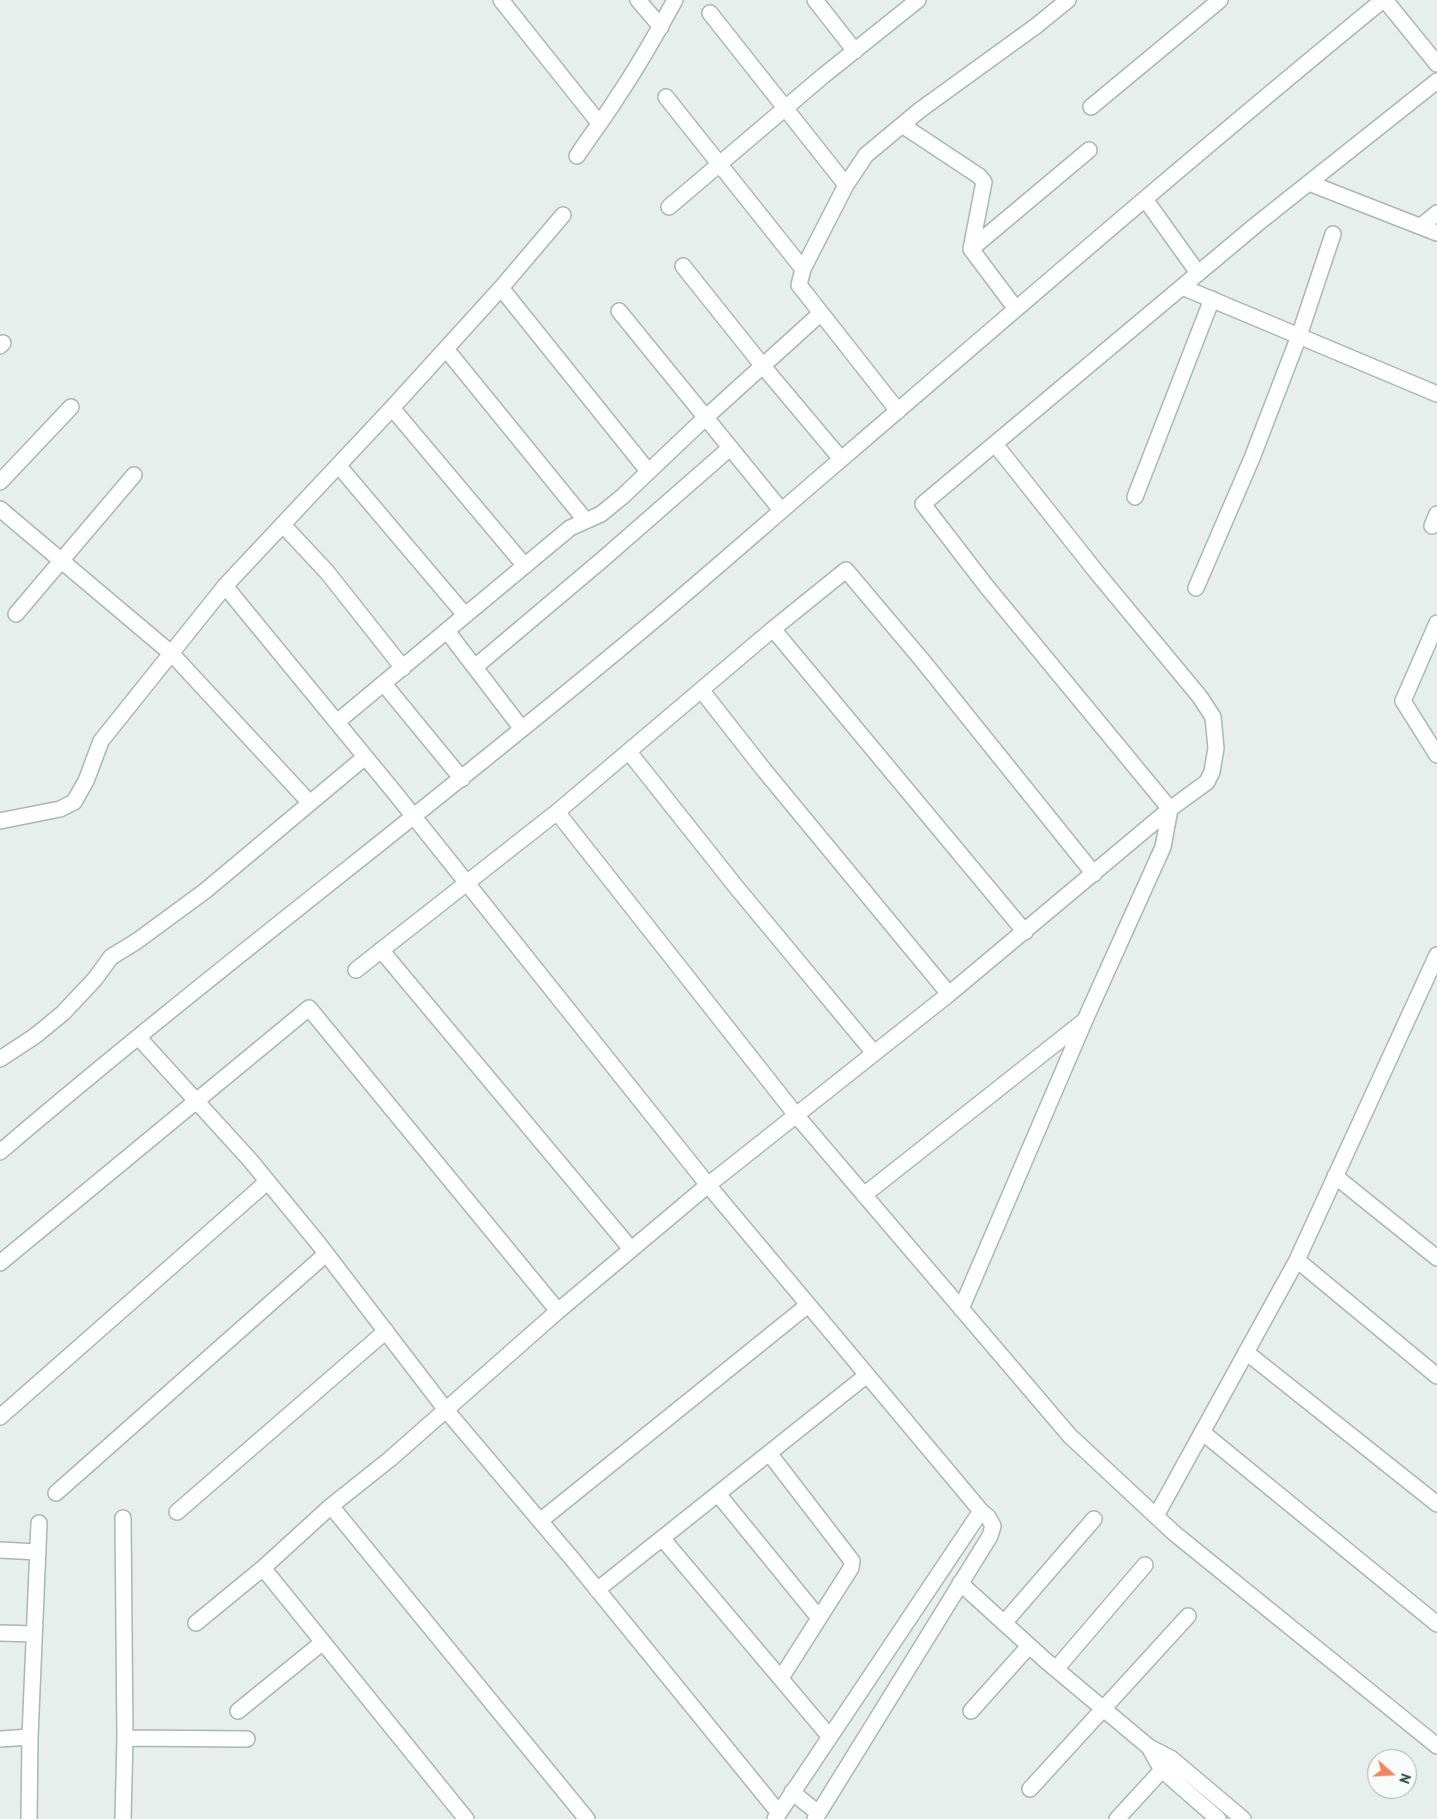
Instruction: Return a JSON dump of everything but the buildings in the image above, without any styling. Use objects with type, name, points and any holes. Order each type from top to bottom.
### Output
[{"type":"street","points":[[501,0],[599,123]]},
{"type":"street","points":[[638,0],[661,27]]},
{"type":"street","points":[[577,156],[618,97],[661,27],[675,0]]},
{"type":"street","points":[[815,0],[855,51]]},
{"type":"street","points":[[669,207],[918,0]]},
{"type":"street","points":[[898,411],[799,285],[803,269],[846,185],[866,154],[1068,0]]},
{"type":"street","points":[[1092,107],[1220,0]]},
{"type":"street","points":[[0,1152],[81,1083],[331,881],[414,818],[646,627],[1243,114],[1384,0],[1437,64]]},
{"type":"street","points":[[710,13],[846,185]]},
{"type":"street","points":[[961,1309],[1085,1020],[1163,847],[1170,809],[987,587],[924,504],[1198,273],[1437,81]]},
{"type":"street","points":[[666,97],[803,269]]},
{"type":"street","points":[[902,125],[979,176],[984,182],[972,249],[1016,310]]},
{"type":"street","points":[[972,249],[1089,150]]},
{"type":"street","points":[[1309,183],[1437,232]]},
{"type":"street","points":[[1145,199],[1198,273]]},
{"type":"street","points":[[1421,226],[1437,213]]},
{"type":"street","points":[[0,822],[60,809],[74,802],[86,781],[101,741],[225,586],[446,349],[563,215]]},
{"type":"street","points":[[1196,588],[1252,458],[1300,336],[1333,234]]},
{"type":"street","points":[[683,266],[762,366],[841,459]]},
{"type":"street","points":[[1182,287],[1437,394]]},
{"type":"street","points":[[501,288],[648,472]]},
{"type":"street","points":[[1135,497],[1212,300]]},
{"type":"street","points":[[619,310],[781,510]]},
{"type":"street","points":[[337,722],[570,528],[601,514],[624,496],[705,418],[821,313]]},
{"type":"street","points":[[446,349],[586,521]]},
{"type":"street","points":[[0,482],[71,407]]},
{"type":"street","points":[[392,408],[525,566]]},
{"type":"street","points":[[196,1623],[263,1568],[331,1506],[390,1458],[631,1249],[708,1185],[949,994],[1170,809],[1206,782],[1212,772],[1216,748],[1213,718],[1200,697],[1098,574],[995,444]]},
{"type":"street","points":[[475,667],[603,560],[730,448]]},
{"type":"street","points":[[338,466],[465,616]]},
{"type":"street","points":[[16,614],[134,475]]},
{"type":"street","points":[[0,508],[172,654],[310,803]]},
{"type":"street","points":[[283,525],[327,572],[402,668]]},
{"type":"street","points":[[356,970],[556,812],[846,570],[928,668],[1094,874]]},
{"type":"street","points":[[225,586],[337,722],[708,1185],[988,1517],[993,1526],[990,1536],[817,1816],[792,1792]]},
{"type":"street","points":[[1437,623],[1403,701],[1437,755]]},
{"type":"street","points":[[773,629],[1025,932]]},
{"type":"street","points":[[447,631],[522,729]]},
{"type":"street","points":[[384,684],[462,778]]},
{"type":"street","points":[[702,691],[764,770],[949,994]]},
{"type":"street","points":[[629,752],[737,888],[874,1054]]},
{"type":"street","points":[[0,1058],[35,1036],[63,1013],[95,979],[111,957],[137,942],[205,891],[365,757]]},
{"type":"street","points":[[556,812],[796,1115],[1070,1436],[1174,1533],[1437,1746]]},
{"type":"street","points":[[381,950],[631,1249]]},
{"type":"street","points":[[1156,1516],[1297,1260],[1437,955]]},
{"type":"street","points":[[0,1263],[309,1008],[558,1311]]},
{"type":"street","points":[[864,1195],[1085,1020]]},
{"type":"street","points":[[139,1038],[250,1160],[326,1254],[446,1410],[597,1590],[777,1816],[981,1511]]},
{"type":"street","points":[[1335,1176],[1437,1258]]},
{"type":"street","points":[[0,1417],[268,1182]]},
{"type":"street","points":[[56,1493],[326,1254]]},
{"type":"street","points":[[1297,1260],[1437,1376]]},
{"type":"street","points":[[540,1521],[808,1305]]},
{"type":"street","points":[[177,1512],[386,1332]]},
{"type":"street","points":[[1246,1352],[1437,1504]]},
{"type":"street","points":[[597,1590],[867,1375]]},
{"type":"street","points":[[1202,1432],[1437,1624]]},
{"type":"street","points":[[769,1453],[852,1561],[852,1568],[781,1678]]},
{"type":"street","points":[[718,1494],[820,1618]]},
{"type":"street","points":[[331,1506],[586,1819]]},
{"type":"street","points":[[123,1819],[125,1738],[124,1518]]},
{"type":"street","points":[[1004,1623],[1094,1519]]},
{"type":"street","points":[[29,1819],[30,1736],[39,1523]]},
{"type":"street","points":[[662,1538],[830,1737]]},
{"type":"street","points":[[0,1550],[38,1552]]},
{"type":"street","points":[[1056,1669],[1146,1565]]},
{"type":"street","points":[[263,1568],[466,1819]]},
{"type":"street","points":[[960,1583],[1029,1646],[1104,1710],[1149,1747],[1172,1759],[1242,1819]]},
{"type":"street","points":[[1030,1789],[1188,1616]]},
{"type":"street","points":[[0,1633],[34,1634]]},
{"type":"street","points":[[238,1710],[323,1642]]},
{"type":"street","points":[[970,1711],[1029,1646]]},
{"type":"street","points":[[0,1739],[30,1736]]},
{"type":"street","points":[[125,1738],[247,1740]]},
{"type":"street","points":[[1149,1747],[1162,1770],[1218,1819]]},
{"type":"street","points":[[1117,1819],[1162,1770]]}]
